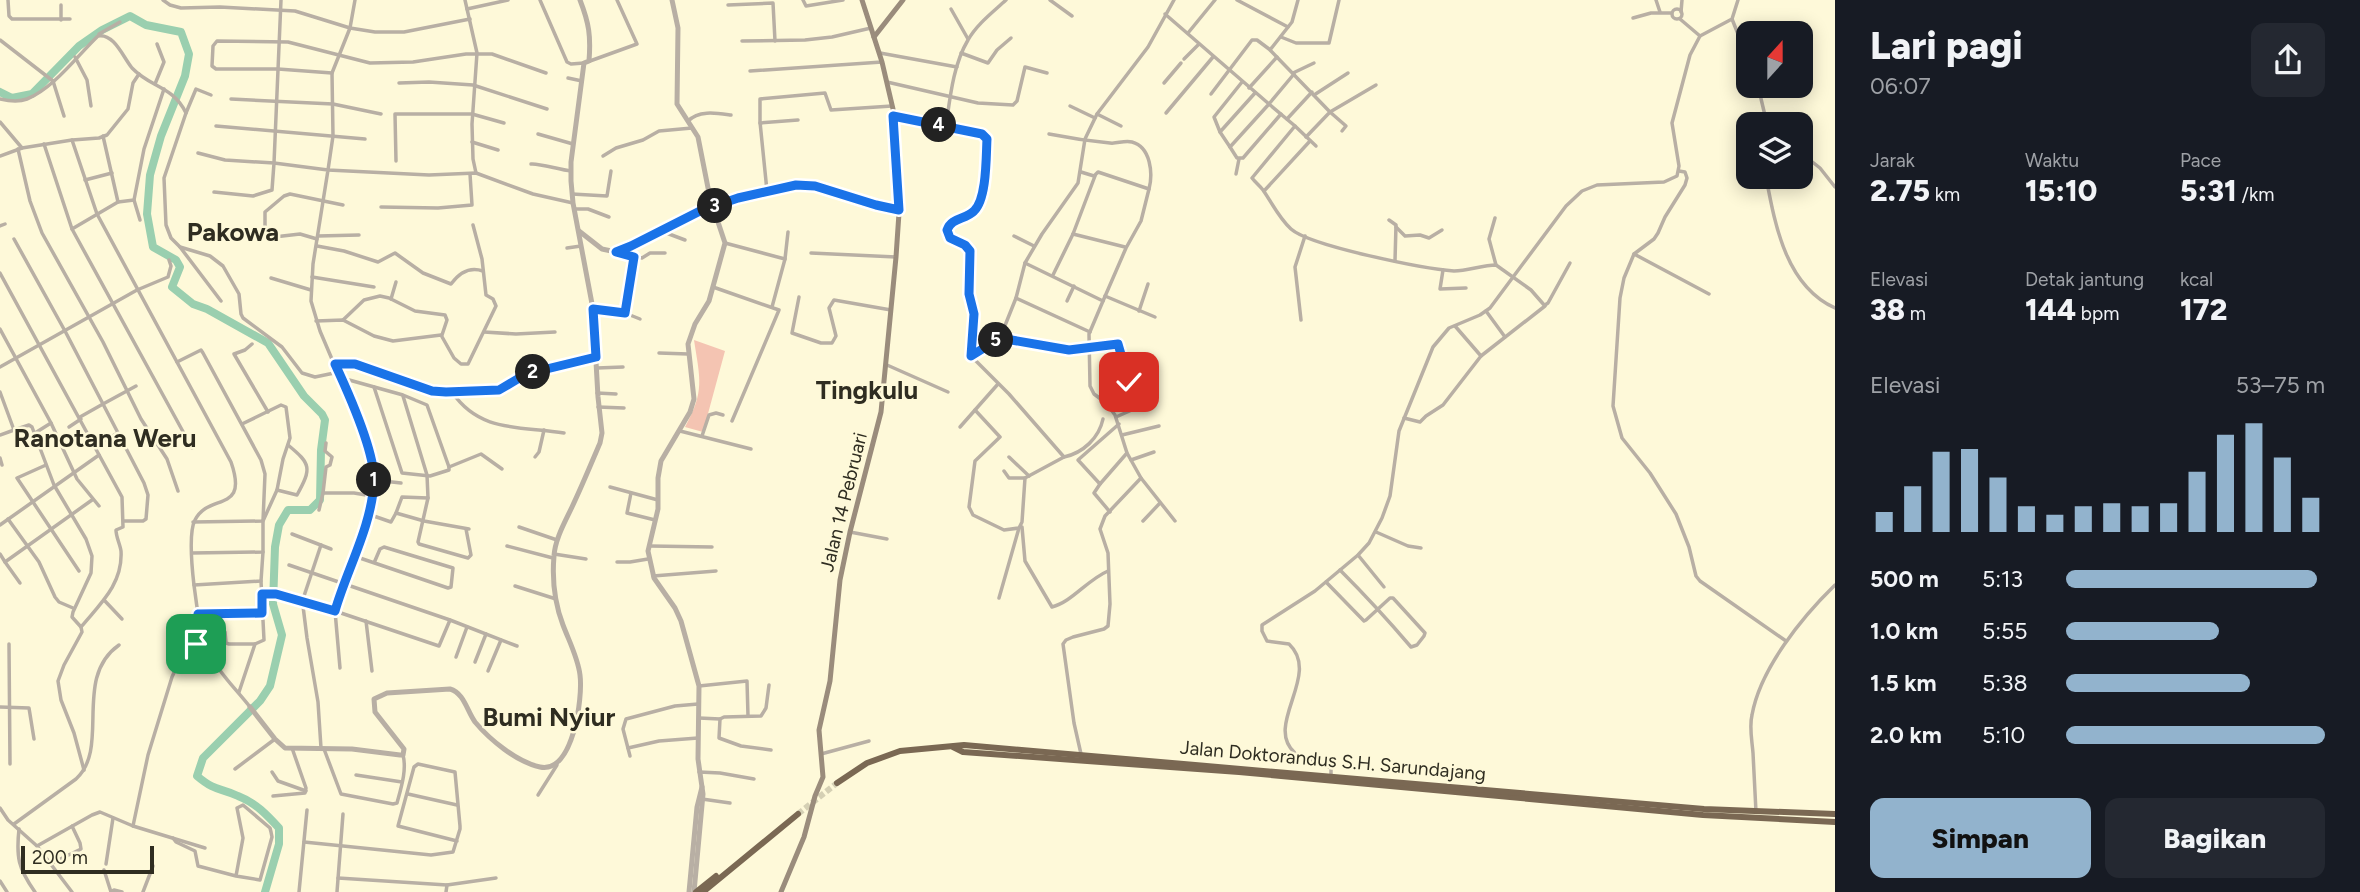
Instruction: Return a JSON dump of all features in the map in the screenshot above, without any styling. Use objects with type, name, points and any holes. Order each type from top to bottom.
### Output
[{"type":"highway","name":"Jalan Doktorandus S.H. Sarundajang","points":[[837,783],[867,763],[900,751],[964,745],[1798,817],[1835,814]]},
{"type":"highway","points":[[953,747],[963,752],[1239,772],[1703,815],[1798,817],[1835,822]]},
{"type":"highway","points":[[703,892],[798,814]]},
{"type":"highway","points":[[693,892],[751,851]]},
{"type":"main road","name":"Jalan 14 Pebruari","points":[[781,892],[804,837],[823,777],[820,724],[830,681],[840,580],[881,412],[896,257],[899,210],[892,106],[862,0]]},
{"type":"main road","points":[[874,37],[904,0]]},
{"type":"main road","points":[[871,27],[884,25]]},
{"type":"street","points":[[8,0],[9,16],[12,19],[70,19]]},
{"type":"street","points":[[163,0],[181,8],[280,10],[302,13],[350,28],[404,32],[470,19]]},
{"type":"street","points":[[214,192],[253,196],[272,190],[281,0]]},
{"type":"street","points":[[340,668],[335,611],[368,514],[374,480],[369,452],[342,378],[316,321],[311,290],[333,136],[332,74],[350,28],[355,0]]},
{"type":"street","points":[[381,207],[472,205],[472,114],[477,53],[465,0]]},
{"type":"street","points":[[467,9],[508,0]]},
{"type":"street","points":[[541,0],[570,64],[587,62],[637,44],[617,0]]},
{"type":"street","points":[[538,795],[565,756],[580,701],[579,668],[556,599],[554,556],[557,540],[602,433],[598,407],[593,309],[573,206],[570,171],[591,36],[580,0]]},
{"type":"street","points":[[672,0],[678,39],[678,108],[693,128],[702,152],[712,207],[725,243],[707,305],[693,328],[688,354],[694,399],[661,461],[655,520],[648,546],[653,576],[678,612],[699,687],[698,738],[702,799],[693,892]]},
{"type":"street","points":[[803,0],[806,6],[843,0]]},
{"type":"street","points":[[946,126],[961,53],[968,39],[984,20],[1006,0]]},
{"type":"street","points":[[1050,0],[1072,16]]},
{"type":"street","points":[[971,356],[1000,338],[1016,298],[1025,262],[1078,183],[1085,139],[1096,116],[1148,47],[1174,0]]},
{"type":"street","points":[[1188,33],[1215,0]]},
{"type":"street","points":[[1237,0],[1288,27]]},
{"type":"street","points":[[1270,50],[1295,15],[1298,0]]},
{"type":"street","points":[[1281,37],[1296,43],[1329,43],[1339,0]]},
{"type":"street","points":[[1656,0],[1660,12]]},
{"type":"street","points":[[1679,19],[1682,0]]},
{"type":"street","points":[[1736,29],[1732,19],[1738,0]]},
{"type":"street","points":[[728,5],[773,2],[775,41]]},
{"type":"street","points":[[61,5],[61,20]]},
{"type":"street","points":[[951,9],[968,39]]},
{"type":"street","points":[[1633,18],[1660,12],[1671,13],[1677,9],[1681,12]]},
{"type":"street","points":[[1671,13],[1699,36]]},
{"type":"street","points":[[1165,14],[1316,146]]},
{"type":"street","points":[[1331,775],[1331,768],[1302,757],[1293,751],[1288,743],[1288,719],[1300,675],[1300,659],[1289,643],[1268,642],[1261,628],[1264,623],[1326,582],[1370,543],[1392,489],[1398,435],[1433,347],[1445,331],[1486,311],[1566,206],[1582,191],[1606,184],[1669,181],[1677,176],[1679,171],[1672,123],[1690,55],[1699,36],[1732,19]]},
{"type":"street","points":[[0,99],[27,99],[52,80],[102,31],[120,22]]},
{"type":"street","points":[[742,41],[832,37],[871,27]]},
{"type":"street","points":[[98,36],[110,38],[139,74],[173,94],[186,113]]},
{"type":"street","points":[[961,53],[988,63],[997,50],[1011,38]]},
{"type":"street","points":[[1211,94],[1254,39],[1270,50],[1346,126],[1342,131]]},
{"type":"street","points":[[0,40],[52,80],[64,116]]},
{"type":"street","points":[[332,74],[278,69],[216,69],[212,66],[215,41],[280,41],[310,46],[363,63],[477,53],[504,57],[547,73]]},
{"type":"street","points":[[1164,83],[1197,42]]},
{"type":"street","points":[[155,84],[164,62],[157,44]]},
{"type":"street","points":[[878,52],[957,67]]},
{"type":"street","points":[[75,57],[87,80],[91,106]]},
{"type":"street","points":[[1166,113],[1213,57]]},
{"type":"street","points":[[1249,88],[1277,57]]},
{"type":"street","points":[[750,71],[881,62]]},
{"type":"street","points":[[1230,147],[1294,74],[1314,63]]},
{"type":"street","points":[[887,82],[986,104],[1013,105],[1017,100],[1025,67],[1047,74]]},
{"type":"street","points":[[1287,119],[1313,93],[1348,73]]},
{"type":"street","points":[[0,156],[44,144],[107,135],[128,109],[133,83],[139,74]]},
{"type":"street","points":[[568,78],[582,81]]},
{"type":"street","points":[[1236,174],[1239,159],[1220,132],[1214,117],[1242,82]]},
{"type":"street","points":[[399,83],[473,85],[547,108]]},
{"type":"street","points":[[1306,137],[1330,112],[1376,85]]},
{"type":"street","points":[[140,220],[134,200],[144,149],[164,89]]},
{"type":"street","points":[[211,95],[197,89],[186,113],[164,178],[166,225],[171,238],[220,301]]},
{"type":"street","points":[[767,191],[758,101],[765,97],[825,93],[831,110],[892,106]]},
{"type":"street","points":[[1220,132],[1255,93]]},
{"type":"street","points":[[231,99],[333,104],[381,114]]},
{"type":"street","points":[[1070,106],[1121,126]]},
{"type":"street","points":[[688,121],[695,114],[701,113],[731,115]]},
{"type":"street","points":[[396,161],[395,114],[472,114],[504,123]]},
{"type":"street","points":[[1239,159],[1242,159],[1281,114]]},
{"type":"street","points":[[893,116],[982,134],[987,139],[984,182],[978,206],[971,214],[951,222],[947,230],[950,238],[965,245],[970,251],[969,294],[974,314],[971,356]]},
{"type":"street","points":[[760,123],[798,120]]},
{"type":"street","points":[[0,122],[20,149],[30,201],[40,229],[141,419],[167,459],[178,491]]},
{"type":"street","points":[[216,126],[365,139]]},
{"type":"street","points":[[1295,126],[1252,176],[1264,191],[1270,205],[1292,230],[1355,252],[1443,270],[1459,271],[1496,265]]},
{"type":"street","points":[[603,156],[659,131],[693,128]]},
{"type":"street","points":[[538,134],[573,144]]},
{"type":"street","points":[[1049,134],[1137,144],[1150,163],[1152,174],[1141,221],[1126,248],[1090,332],[1090,389],[1106,403],[1116,417],[1130,460],[1175,521]]},
{"type":"street","points":[[103,136],[118,202]]},
{"type":"street","points":[[72,140],[97,214],[231,462],[237,484],[228,498],[204,510],[193,522],[194,585],[203,641],[212,661],[284,747],[403,755]]},
{"type":"street","points":[[1264,191],[1310,141]]},
{"type":"street","points":[[472,142],[498,150]]},
{"type":"street","points":[[44,144],[72,229],[192,448]]},
{"type":"street","points":[[198,153],[225,160],[328,170],[390,174],[473,173],[609,217]]},
{"type":"street","points":[[1813,162],[1835,187]]},
{"type":"street","points":[[531,164],[570,171]]},
{"type":"street","points":[[572,194],[607,196],[611,171]]},
{"type":"street","points":[[1679,171],[1685,173],[1687,178],[1681,192],[1654,239],[1634,254],[1624,278],[1620,298],[1614,415],[1622,438],[1650,473],[1676,514],[1689,547],[1696,576],[1786,641]]},
{"type":"street","points":[[1081,172],[1095,176]]},
{"type":"street","points":[[1053,275],[1098,172],[1149,189]]},
{"type":"street","points":[[85,180],[112,173]]},
{"type":"street","points":[[616,252],[712,207],[796,185],[810,185],[899,210]]},
{"type":"street","points":[[1769,189],[1787,258],[1800,279],[1817,298],[1835,308]]},
{"type":"street","points":[[343,205],[286,195],[265,212],[265,229],[274,237],[300,234],[318,237],[359,235]]},
{"type":"street","points":[[72,229],[118,202],[134,200]]},
{"type":"street","points":[[1495,218],[1489,239],[1496,265],[1531,290],[1545,305]]},
{"type":"street","points":[[1389,220],[1396,224],[1405,236],[1420,235],[1429,238],[1442,230]]},
{"type":"street","points":[[0,226],[5,223]]},
{"type":"street","points":[[343,320],[355,306],[369,298],[380,296],[415,311],[445,315],[447,320],[442,335],[454,358],[464,364],[470,361],[496,306],[493,299],[486,295],[473,225]]},
{"type":"street","points":[[1395,261],[1396,227]]},
{"type":"street","points":[[661,231],[685,240]]},
{"type":"street","points":[[579,232],[602,249],[634,257],[643,258],[650,253],[664,253]]},
{"type":"street","points":[[772,307],[785,259],[788,232]]},
{"type":"street","points":[[1073,234],[1126,248]]},
{"type":"street","points":[[1014,236],[1034,246]]},
{"type":"street","points":[[1301,320],[1295,267],[1305,236]]},
{"type":"street","points":[[13,239],[65,331],[144,483],[148,495],[145,520],[124,521]]},
{"type":"street","points":[[725,243],[785,259]]},
{"type":"street","points":[[317,246],[378,262],[395,253],[420,271],[449,285],[466,271],[483,271]]},
{"type":"street","points":[[566,248],[581,246]]},
{"type":"street","points":[[180,247],[210,256],[223,265],[239,294],[243,318],[282,347],[302,373],[315,377],[339,372]]},
{"type":"street","points":[[811,253],[896,257]]},
{"type":"street","points":[[1634,254],[1709,294]]},
{"type":"street","points":[[625,313],[634,257]]},
{"type":"street","points":[[0,367],[138,290],[168,277],[171,266],[169,260]]},
{"type":"street","points":[[1025,262],[1077,288],[1155,317]]},
{"type":"street","points":[[1406,419],[1420,422],[1443,405],[1481,356],[1548,303],[1570,263]]},
{"type":"street","points":[[1443,270],[1440,289],[1466,288]]},
{"type":"street","points":[[0,273],[122,497],[124,521],[122,527],[116,530],[121,551],[120,570],[115,584],[82,627],[58,681],[61,700],[84,770]]},
{"type":"street","points":[[312,276],[374,287]]},
{"type":"street","points":[[271,278],[311,290]]},
{"type":"street","points":[[391,299],[397,282]]},
{"type":"street","points":[[1139,311],[1148,284]]},
{"type":"street","points":[[713,287],[778,311],[732,421]]},
{"type":"street","points":[[1067,301],[1077,288]]},
{"type":"street","points":[[799,297],[792,333],[824,344],[832,343],[836,339],[829,308],[834,300],[891,310]]},
{"type":"street","points":[[1016,298],[1090,332]]},
{"type":"street","points":[[593,309],[625,313],[640,319]]},
{"type":"street","points":[[1486,311],[1505,337]]},
{"type":"street","points":[[316,321],[343,320],[383,340],[402,341],[442,335]]},
{"type":"street","points":[[1455,326],[1481,356]]},
{"type":"street","points":[[0,329],[51,423],[80,484],[99,506]]},
{"type":"street","points":[[484,332],[555,332]]},
{"type":"street","points":[[1000,338],[1060,348],[1120,345],[1129,383],[1106,403]]},
{"type":"street","points":[[252,344],[246,350],[234,354],[268,412]]},
{"type":"street","points":[[177,362],[201,350],[263,467],[261,581],[264,594],[264,639],[255,644],[227,643],[225,632]]},
{"type":"street","points":[[659,353],[688,354]]},
{"type":"street","points":[[971,356],[999,383],[1064,457]]},
{"type":"street","points":[[335,364],[355,364],[432,391],[452,392],[499,390],[526,374],[596,357]]},
{"type":"street","points":[[885,364],[948,392]]},
{"type":"street","points":[[597,368],[624,367]]},
{"type":"street","points":[[342,378],[403,395],[428,407],[449,467]]},
{"type":"street","points":[[960,427],[999,383]]},
{"type":"street","points":[[69,427],[136,386]]},
{"type":"street","points":[[374,387],[401,472],[427,475],[449,470],[449,467],[481,454],[502,469]]},
{"type":"street","points":[[0,392],[14,430]]},
{"type":"street","points":[[452,392],[466,410],[483,421],[564,433]]},
{"type":"street","points":[[597,393],[616,394]]},
{"type":"street","points":[[396,513],[424,521],[468,529],[471,555],[468,558],[418,542],[424,521],[428,498],[427,475],[403,395]]},
{"type":"street","points":[[242,424],[281,405],[286,407],[290,438],[277,490],[263,522]]},
{"type":"street","points":[[1116,417],[1143,405]]},
{"type":"street","points":[[598,407],[624,408]]},
{"type":"street","points":[[975,410],[1000,437],[976,459],[970,509],[975,517],[994,527],[1007,531],[1020,527]]},
{"type":"street","points":[[702,436],[709,415],[723,415]]},
{"type":"street","points":[[1004,471],[1007,478],[1027,477],[1064,457],[1076,454],[1089,444],[1101,429],[1103,419]]},
{"type":"street","points":[[34,433],[51,423]]},
{"type":"street","points":[[1100,484],[1078,459],[1119,424]]},
{"type":"street","points":[[0,435],[30,425],[54,485],[86,539],[93,565],[73,608],[72,617],[82,627]]},
{"type":"street","points":[[1122,435],[1159,426]]},
{"type":"street","points":[[535,457],[539,452],[544,430]]},
{"type":"street","points":[[678,430],[751,449]]},
{"type":"street","points":[[94,447],[117,433]]},
{"type":"street","points":[[210,440],[217,437]]},
{"type":"street","points":[[318,510],[326,467],[330,466],[332,457],[325,451],[326,443]]},
{"type":"street","points":[[277,490],[298,495],[308,470],[304,459],[288,445]]},
{"type":"street","points":[[1130,460],[1154,452]]},
{"type":"street","points":[[1110,512],[1094,493],[1128,453]]},
{"type":"street","points":[[0,525],[99,455]]},
{"type":"street","points":[[999,598],[1020,527],[1027,477],[1009,457]]},
{"type":"street","points":[[0,458],[2,465]]},
{"type":"street","points":[[46,465],[17,478],[79,570]]},
{"type":"street","points":[[1081,754],[1073,723],[1063,644],[1068,639],[1108,626],[1108,551],[1100,531],[1104,518],[1141,478]]},
{"type":"street","points":[[374,480],[401,484]]},
{"type":"street","points":[[610,487],[658,500]]},
{"type":"street","points":[[323,493],[372,496]]},
{"type":"street","points":[[631,493],[627,513],[655,520]]},
{"type":"street","points":[[368,514],[391,522],[402,497],[428,498]]},
{"type":"street","points":[[5,562],[93,499]]},
{"type":"street","points":[[1143,522],[1160,503]]},
{"type":"street","points":[[8,519],[39,562],[55,597],[59,602],[73,608]]},
{"type":"street","points":[[193,522],[263,522]]},
{"type":"street","points":[[519,527],[557,540]]},
{"type":"street","points":[[1020,527],[1025,561],[1052,607],[1108,571]]},
{"type":"street","points":[[850,532],[887,539]]},
{"type":"street","points":[[1376,532],[1408,546],[1421,548]]},
{"type":"street","points":[[292,534],[331,549]]},
{"type":"street","points":[[321,545],[310,573],[302,609],[318,702],[322,749],[344,796],[396,804],[405,763],[404,749],[374,710],[374,699],[384,693],[450,689],[458,693],[476,722],[515,756],[538,766],[548,768],[557,765]]},
{"type":"street","points":[[506,546],[554,556],[586,559]]},
{"type":"street","points":[[648,546],[712,547]]},
{"type":"street","points":[[354,556],[374,564],[448,588],[451,587],[453,569],[384,547],[380,549],[374,564]]},
{"type":"street","points":[[192,553],[263,552]]},
{"type":"street","points":[[0,554],[20,583]]},
{"type":"street","points":[[1358,555],[1384,587]]},
{"type":"street","points":[[617,562],[649,559]]},
{"type":"street","points":[[289,565],[517,646]]},
{"type":"street","points":[[1326,582],[1362,620],[1366,620],[1378,609],[1390,598],[1393,598],[1425,635],[1417,645],[1411,647],[1378,609],[1339,570]]},
{"type":"street","points":[[653,576],[716,571]]},
{"type":"street","points":[[194,585],[261,581]]},
{"type":"street","points":[[1756,812],[1751,716],[1767,674],[1786,641],[1835,585]]},
{"type":"street","points":[[515,586],[556,599]]},
{"type":"street","points":[[264,594],[276,594],[335,611],[439,646],[450,620]]},
{"type":"street","points":[[104,600],[122,619]]},
{"type":"street","points":[[198,614],[262,613]]},
{"type":"street","points":[[366,621],[372,671]]},
{"type":"street","points":[[456,657],[467,627]]},
{"type":"street","points":[[475,662],[486,634]]},
{"type":"street","points":[[488,671],[501,640]]},
{"type":"street","points":[[133,826],[148,755],[172,677],[182,655],[203,641]]},
{"type":"street","points":[[9,644],[10,764]]},
{"type":"street","points":[[239,693],[255,644]]},
{"type":"street","points":[[14,824],[76,779],[84,770],[93,727],[92,699],[97,677],[108,652],[119,645]]},
{"type":"street","points":[[699,687],[747,681],[748,716]]},
{"type":"street","points":[[699,718],[763,715],[769,685]]},
{"type":"street","points":[[630,756],[623,729],[626,719],[676,706],[700,704]]},
{"type":"street","points":[[0,707],[29,708],[34,739]]},
{"type":"street","points":[[720,719],[719,738],[741,746],[771,750]]},
{"type":"street","points":[[628,748],[659,741],[698,738]]},
{"type":"street","points":[[234,769],[275,739]]},
{"type":"street","points":[[821,754],[869,741]]},
{"type":"street","points":[[292,748],[306,791]]},
{"type":"street","points":[[304,842],[437,855],[453,852],[457,841],[460,826],[455,772],[416,764],[398,826],[457,841]]},
{"type":"street","points":[[272,772],[278,781],[306,791]]},
{"type":"street","points":[[699,772],[754,779]]},
{"type":"street","points":[[356,775],[402,782]]},
{"type":"street","points":[[693,892],[696,816],[702,787]]},
{"type":"street","points":[[274,796],[301,795],[306,791]]},
{"type":"street","points":[[407,794],[432,802],[457,805]]},
{"type":"street","points":[[702,799],[730,803]]},
{"type":"street","points":[[173,838],[195,851],[198,866],[236,876],[260,880],[272,837],[270,828],[243,805],[237,808],[243,838],[236,876]]},
{"type":"street","points":[[0,808],[37,846],[72,892]]},
{"type":"street","points":[[299,892],[307,810]]},
{"type":"street","points":[[37,846],[95,813],[205,848]]},
{"type":"street","points":[[337,892],[343,814]]},
{"type":"street","points":[[106,864],[113,818]]},
{"type":"street","points":[[50,864],[80,849],[72,826]]},
{"type":"street","points":[[19,829],[19,864],[35,892]]},
{"type":"street","points":[[143,892],[153,866]]},
{"type":"street","points":[[104,870],[111,892],[122,892]]},
{"type":"street","points":[[338,878],[447,885],[496,878]]},
{"type":"street","points":[[0,881],[7,892]]},
{"type":"street","points":[[446,892],[447,885]]},
{"type":"shaded area","points":[[694,340],[725,351],[703,432],[685,427],[696,404],[699,385]]},
{"type":"waterway","points":[[0,92],[12,98],[32,94],[79,46],[102,30],[130,16],[146,25],[181,32],[189,54],[185,76],[161,136],[150,175],[147,214],[153,247],[176,260],[180,267],[172,287],[193,304],[268,343],[304,396],[325,420],[321,450],[320,500],[310,510],[288,510],[279,525],[275,547],[273,604],[282,635],[270,686],[260,701],[203,758],[197,776],[213,787],[250,802],[279,828],[279,844],[265,892]]},
{"type":"tunnel","points":[[798,814],[837,783]]},
{"type":"district","name":"Pakowa","points":[[233,232]]},
{"type":"district","name":"Tingkulu","points":[[867,390]]},
{"type":"district","name":"Ranotana Weru","points":[[105,438]]},
{"type":"district","name":"Bumi Nyiur","points":[[549,717]]},
{"type":"route","points":[[196,644],[203,641],[198,614],[262,613],[262,594],[276,594],[335,611],[365,526],[374,480],[369,452],[335,364],[346,363],[371,368],[432,391],[446,392],[499,390],[526,374],[596,357],[593,309],[625,313],[634,257],[616,252],[684,218],[738,198],[803,184],[899,210],[893,116],[982,134],[987,139],[984,182],[978,206],[971,214],[951,222],[947,230],[950,238],[965,245],[970,251],[969,299],[974,314],[971,356],[1000,338],[1069,350],[1118,344],[1129,382]]}]
